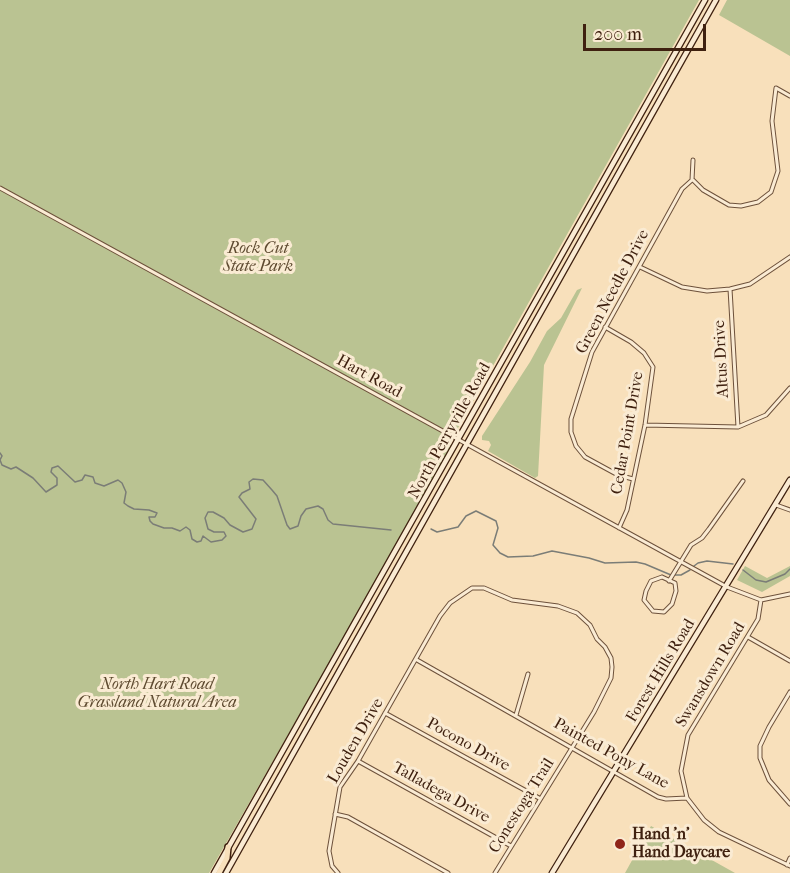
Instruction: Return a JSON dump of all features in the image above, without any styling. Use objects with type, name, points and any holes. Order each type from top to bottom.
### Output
[{"type":"main road","name":"North Perryville Road","points":[[214,873],[705,0]]},
{"type":"main road","name":"North Perryville Road","points":[[226,873],[716,0]]},
{"type":"main road","name":"Forest Hills Road","points":[[552,873],[790,480]]},
{"type":"main road","points":[[219,873],[227,858],[228,847]]},
{"type":"street","points":[[693,160],[692,180],[703,190],[729,205],[741,206],[758,202],[771,192],[778,171],[772,121],[776,88],[790,96]]},
{"type":"street","name":"Green Needle Drive","points":[[633,480],[618,475],[585,457],[576,446],[571,432],[571,419],[592,352],[682,189],[692,180]]},
{"type":"street","name":"Hart Road","points":[[0,188],[680,562],[727,587],[761,600]]},
{"type":"street","points":[[640,267],[682,287],[707,291],[750,284],[790,257]]},
{"type":"street","name":"Altus Drive","points":[[730,289],[738,427]]},
{"type":"street","name":"Cedar Point Drive","points":[[605,327],[631,342],[644,353],[653,368],[645,425],[627,510],[619,528]]},
{"type":"street","points":[[645,425],[738,427],[766,415],[788,396],[790,388]]},
{"type":"street","points":[[669,581],[691,545],[710,529],[743,481]]},
{"type":"street","points":[[776,505],[790,510]]},
{"type":"street","points":[[662,577],[669,581],[675,583],[676,591],[672,604],[664,612],[653,611],[644,600],[646,591],[651,582],[662,577]]},
{"type":"street","name":"Louden Drive","points":[[338,873],[333,866],[329,851],[340,788],[450,603],[472,588],[484,588],[512,600],[568,609],[583,617],[611,658],[611,678],[606,690]]},
{"type":"street","points":[[761,600],[790,594]]},
{"type":"street","name":"Swansdown Road","points":[[687,798],[681,771],[688,735],[758,619],[761,600]]},
{"type":"street","points":[[748,637],[790,661]]},
{"type":"street","name":"Painted Pony Lane","points":[[416,660],[658,797],[674,800],[687,798],[704,820],[719,832],[789,865]]},
{"type":"street","points":[[516,715],[528,674]]},
{"type":"street","name":"Conestoga Trail","points":[[495,873],[606,690]]},
{"type":"street","points":[[790,692],[769,726],[760,746],[760,758],[769,780],[790,804]]},
{"type":"street","name":"Pocono Drive","points":[[385,713],[539,798]]},
{"type":"street","name":"Talladega Drive","points":[[358,760],[511,846]]},
{"type":"street","points":[[335,814],[348,817],[448,873]]},
{"type":"street","points":[[789,865],[790,858]]},
{"type":"green space","name":"Rock Cut State Park","points":[[0,0],[699,0],[458,428],[451,446],[352,623],[209,873],[0,873]]},
{"type":"green space","points":[[727,0],[790,0],[790,56],[719,15]]},
{"type":"green space","points":[[582,288],[544,365],[538,476],[535,478],[488,451],[491,445],[489,441],[482,440],[482,436],[530,362],[547,331],[561,318],[577,290]]},
{"type":"green space","points":[[745,566],[767,578],[790,566],[790,576],[762,592],[737,580]]},
{"type":"green space","points":[[651,826],[735,873],[625,873]]},
{"type":"waterway","points":[[0,453],[2,465],[11,469],[16,467],[33,478],[46,492],[57,485],[57,478],[51,472],[52,468],[58,466],[75,482],[82,480],[85,475],[93,477],[95,483],[104,486],[118,480],[126,492],[124,503],[134,509],[157,513],[155,517],[149,517],[153,524],[180,531],[186,527],[190,530],[192,539],[197,542],[201,541],[203,536],[211,542],[222,540],[226,536],[224,532],[214,532],[208,529],[205,518],[208,512],[224,518],[230,525],[243,532],[252,529],[256,519],[239,497],[250,489],[249,482],[253,479],[263,480],[277,496],[290,529],[298,526],[306,509],[318,506],[323,509],[328,520],[333,524],[391,530]]},
{"type":"waterway","points":[[431,529],[437,532],[458,527],[466,516],[476,511],[496,521],[498,528],[493,545],[500,553],[508,557],[533,556],[552,551],[605,563],[636,562],[671,575]]},
{"type":"waterway","points":[[694,566],[707,561],[733,564]]},
{"type":"waterway","points":[[743,570],[756,580],[766,582],[785,574],[790,569]]},
{"type":"waterway","points":[[675,575],[681,575],[690,570]]},
{"type":"place","name":"Hand 'n' Hand Daycare","points":[[620,844]]},
{"type":"park label","name":"North Hart Road Grassland Natural Area","points":[[157,694]]}]
